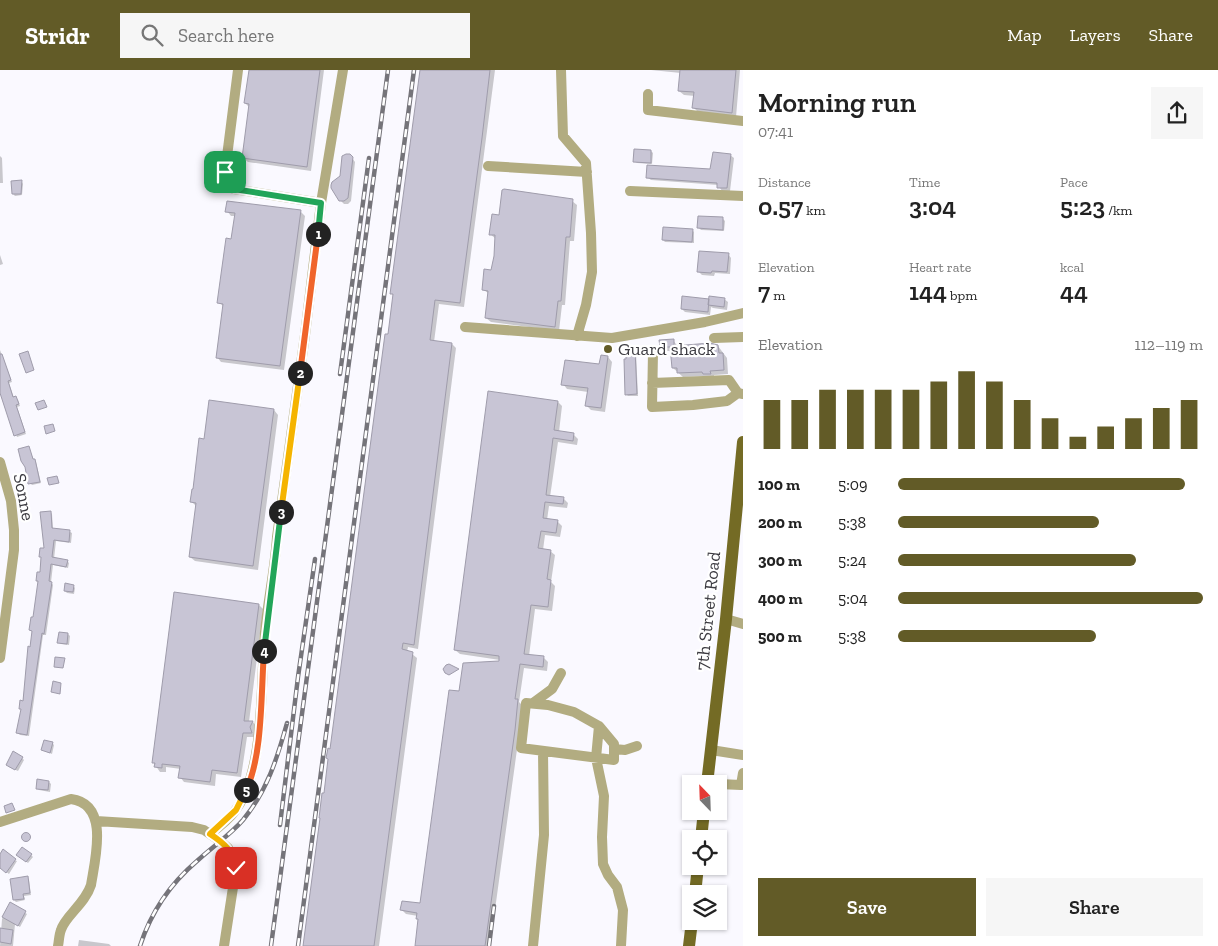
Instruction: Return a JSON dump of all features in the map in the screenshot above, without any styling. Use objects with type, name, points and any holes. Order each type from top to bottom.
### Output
[{"type":"main road","name":"7th Street Road","points":[[712,775],[711,750],[743,446]]},
{"type":"main road","points":[[689,946],[691,930]]},
{"type":"street","points":[[238,70],[225,172],[227,183],[234,189],[321,203]]},
{"type":"street","points":[[210,834],[236,810],[249,784],[254,766],[265,630],[321,203],[343,70]]},
{"type":"street","points":[[561,70],[563,136],[586,163],[592,232],[592,272],[586,305],[577,336]]},
{"type":"street","points":[[648,94],[648,110],[743,120]]},
{"type":"street","points":[[488,166],[587,172]]},
{"type":"street","points":[[630,191],[743,196]]},
{"type":"street","points":[[465,327],[612,338],[705,322],[743,313]]},
{"type":"street","points":[[714,338],[743,337]]},
{"type":"street","points":[[652,383],[729,380],[740,393],[727,401],[652,407],[652,383],[653,352]]},
{"type":"street","name":"Sonne","points":[[0,462],[11,501],[14,530],[14,550],[3,617],[0,658]]},
{"type":"street","points":[[726,619],[743,624]]},
{"type":"street","points":[[533,703],[552,689],[561,673]]},
{"type":"street","points":[[614,746],[614,760],[521,748],[526,703],[548,705],[574,712],[599,726],[614,746],[625,750],[637,746]]},
{"type":"street","points":[[599,726],[596,758],[604,796],[603,864],[616,887],[623,910],[621,946]]},
{"type":"street","points":[[711,750],[743,755]]},
{"type":"street","points":[[533,946],[544,835],[543,751]]},
{"type":"street","points":[[728,785],[741,785],[743,773]]},
{"type":"street","points":[[0,822],[70,799],[78,800],[84,804],[96,821],[97,836],[91,885],[82,902],[61,928],[58,946]]},
{"type":"street","points":[[96,821],[192,826],[210,834],[228,848],[236,868],[224,946]]},
{"type":"building","points":[[249,70],[320,70],[307,167],[242,158],[249,104],[244,103]]},
{"type":"building","points":[[420,70],[490,70],[460,303],[435,300],[430,340],[452,343],[414,645],[403,643],[402,649],[413,652],[374,946],[303,946],[322,793],[324,793],[328,759],[326,758],[328,748],[330,749],[385,334],[388,334],[393,294],[390,294]]},
{"type":"building","points":[[680,70],[736,70],[732,113],[692,108],[694,92],[678,91]]},
{"type":"building","points":[[634,149],[651,150],[651,163],[633,162]]},
{"type":"building","points":[[713,152],[731,154],[727,188],[717,188],[717,183],[646,178],[647,165],[710,169]]},
{"type":"building","points":[[350,154],[353,157],[348,198],[344,201],[339,201],[331,185],[340,176],[342,156]]},
{"type":"building","points":[[22,180],[21,194],[12,194],[11,181]]},
{"type":"building","points":[[502,190],[573,199],[570,237],[566,237],[561,301],[558,301],[555,327],[485,318],[488,291],[482,290],[484,269],[491,270],[494,256],[495,235],[489,235],[492,214],[499,215]]},
{"type":"building","points":[[227,201],[301,210],[280,366],[216,358],[223,304],[217,303],[226,238],[231,239],[235,213],[225,212]]},
{"type":"building","points":[[698,216],[723,217],[723,230],[697,228]]},
{"type":"building","points":[[663,227],[693,229],[692,242],[662,240]]},
{"type":"building","points":[[699,251],[729,253],[727,272],[697,272]]},
{"type":"building","points":[[682,296],[709,299],[708,312],[681,309]]},
{"type":"building","points":[[709,296],[725,298],[724,307],[708,305]]},
{"type":"building","points":[[674,339],[674,346],[710,343],[718,345],[719,353],[723,353],[724,370],[710,371],[711,374],[703,374],[702,372],[677,373],[677,368],[672,368],[670,347],[660,347],[659,340]]},
{"type":"building","points":[[626,349],[635,349],[637,394],[625,395],[624,359],[626,359]]},
{"type":"building","points":[[28,351],[34,370],[26,373],[19,354]]},
{"type":"building","points":[[0,354],[2,354],[11,380],[8,381],[13,397],[16,396],[19,404],[16,405],[25,432],[14,436],[0,393]]},
{"type":"building","points":[[601,355],[608,356],[601,408],[585,406],[588,388],[561,385],[565,360],[599,364]]},
{"type":"building","points":[[488,391],[558,401],[554,430],[574,433],[573,441],[553,438],[546,495],[564,497],[563,504],[545,502],[543,518],[558,520],[556,533],[541,531],[538,548],[551,550],[547,579],[551,580],[548,607],[531,605],[524,654],[544,656],[543,667],[520,664],[515,699],[518,699],[515,730],[485,946],[415,946],[417,913],[400,910],[402,901],[420,903],[449,690],[459,691],[463,663],[499,661],[499,656],[454,650]]},
{"type":"building","points":[[44,400],[47,407],[38,410],[35,403]]},
{"type":"building","points":[[209,400],[274,409],[253,566],[189,557],[196,503],[190,502],[199,438],[204,439]]},
{"type":"building","points":[[53,424],[55,431],[46,434],[44,426]]},
{"type":"building","points":[[29,446],[33,459],[35,459],[40,482],[28,484],[25,467],[21,461],[18,449]]},
{"type":"building","points":[[57,476],[59,483],[49,485],[47,478]]},
{"type":"building","points":[[51,511],[52,528],[70,530],[69,542],[54,540],[52,557],[68,560],[66,567],[51,564],[49,581],[52,582],[44,634],[42,633],[27,735],[16,733],[21,709],[19,709],[20,700],[23,701],[28,646],[30,647],[32,631],[29,630],[31,617],[33,617],[38,581],[36,581],[37,572],[40,572],[40,548],[44,548],[40,512]]},
{"type":"building","points":[[65,583],[74,585],[73,592],[64,591]]},
{"type":"building","points":[[174,592],[259,604],[244,721],[253,721],[250,727],[252,733],[243,733],[237,773],[212,770],[210,782],[178,778],[180,766],[162,764],[162,768],[154,767],[155,763],[152,763]]},
{"type":"building","points":[[59,632],[68,633],[67,644],[57,643]]},
{"type":"building","points":[[55,657],[65,658],[63,668],[54,667]]},
{"type":"building","points":[[449,664],[459,669],[449,675],[445,673],[443,669]]},
{"type":"building","points":[[53,681],[61,683],[60,694],[51,692]]},
{"type":"building","points":[[44,740],[53,742],[50,753],[41,750]]},
{"type":"building","points":[[13,751],[23,757],[15,770],[6,765]]},
{"type":"building","points":[[37,779],[49,781],[48,790],[36,789]]},
{"type":"building","points":[[12,803],[15,810],[6,813],[4,806]]},
{"type":"building","points":[[26,832],[31,837],[26,842],[21,837]]},
{"type":"building","points":[[22,847],[32,854],[26,862],[16,855]]},
{"type":"building","points":[[3,849],[16,859],[6,873],[0,868],[0,854]]},
{"type":"building","points":[[28,876],[30,893],[23,894],[24,899],[13,900],[10,879]]},
{"type":"building","points":[[10,902],[26,911],[18,926],[2,917]]},
{"type":"building","points":[[0,928],[13,930],[11,944],[0,942]]},
{"type":"railway","points":[[271,946],[388,70]]},
{"type":"railway","points":[[298,946],[414,70]]},
{"type":"railway","points":[[340,374],[369,158]]},
{"type":"railway","points":[[280,825],[315,559]]},
{"type":"railway","points":[[140,946],[162,899],[178,879],[227,836],[243,820],[259,798],[270,774],[287,723]]},
{"type":"railway","points":[[489,946],[494,906]]},
{"type":"place","name":"Guard shack","points":[[608,349]]},
{"type":"route","points":[[225,172],[227,183],[234,189],[321,203],[265,630],[254,766],[249,784],[236,810],[210,834],[228,848],[236,868]]}]
